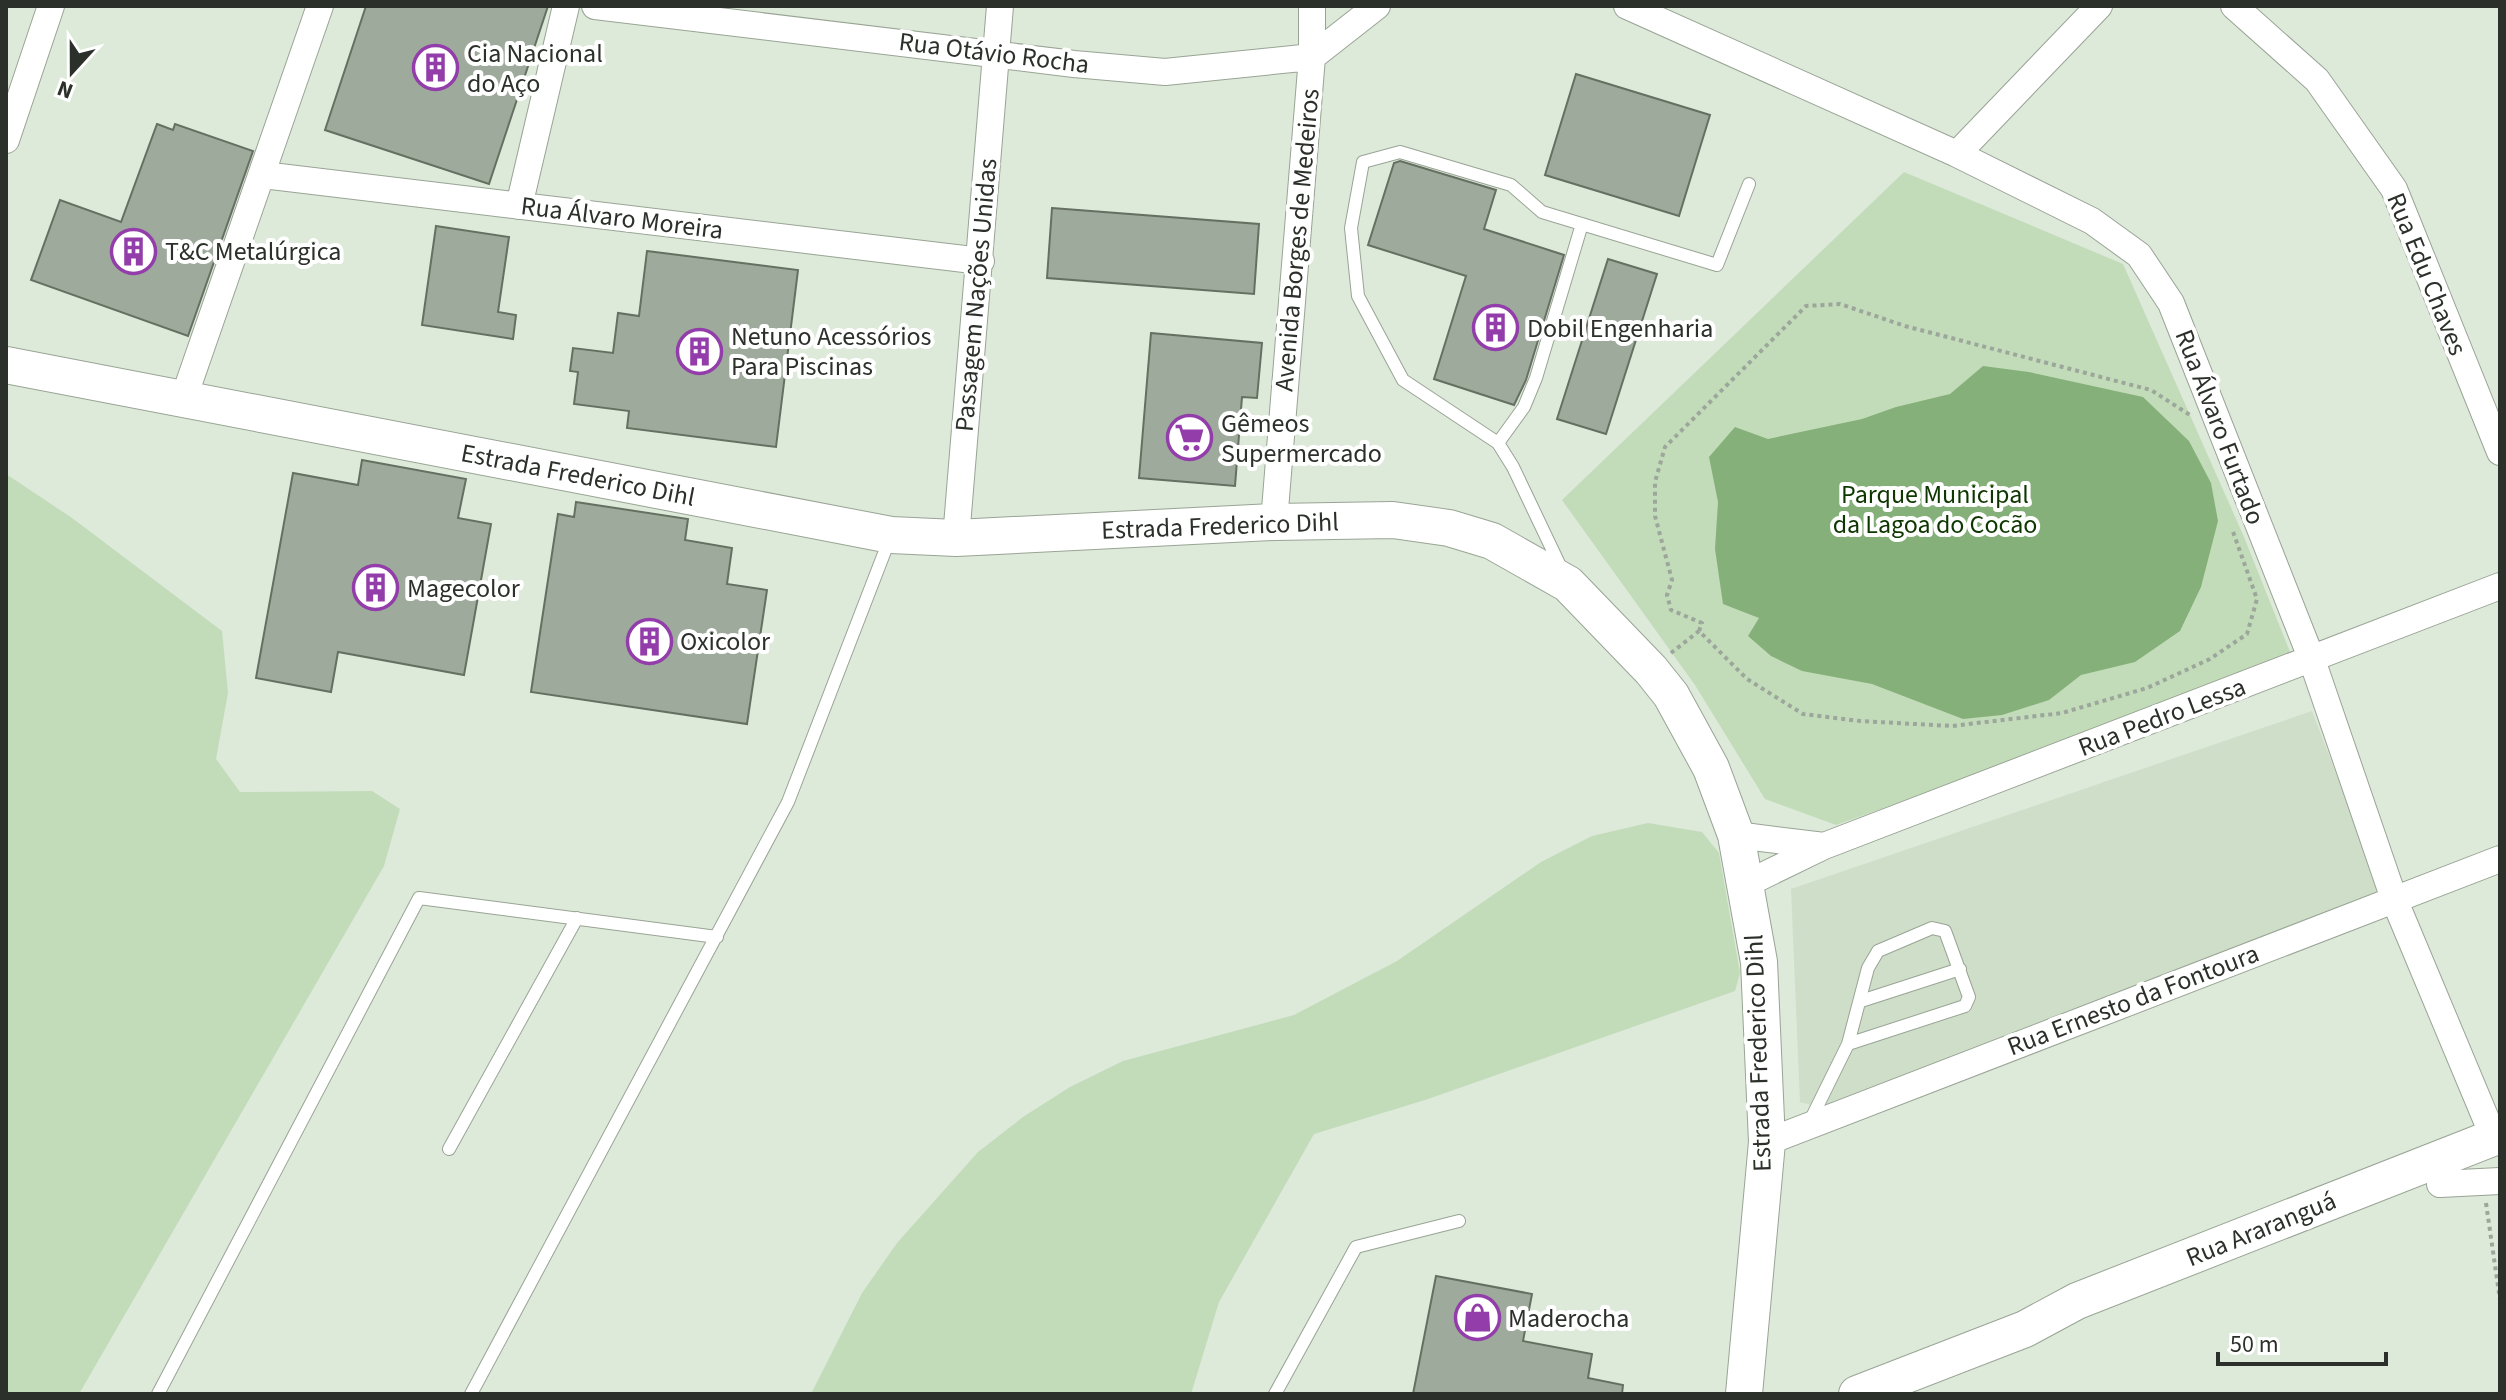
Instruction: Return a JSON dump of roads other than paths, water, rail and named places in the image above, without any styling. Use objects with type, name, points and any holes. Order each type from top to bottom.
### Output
[{"type":"main road","name":"Estrada Frederico Dihl","points":[[6,365],[891,535],[956,538],[1274,522],[1393,520],[1449,528],[1492,541],[1568,584],[1671,695],[1711,768],[1736,835],[1759,962],[1767,1142],[1754,1386]]},
{"type":"main road","name":"Rua Araranguá","points":[[2025,1329],[2084,1319],[2440,1184],[2495,1160]]},
{"type":"main road","name":"Rua Araranguá","points":[[1857,1394],[2025,1329],[2077,1301],[2495,1160]]},
{"type":"street","points":[[6,140],[51,6]]},
{"type":"street","points":[[183,400],[320,6]]},
{"type":"street","points":[[519,206],[566,6]]},
{"type":"street","name":"Rua Otávio Rocha","points":[[595,6],[1165,72],[1312,57]]},
{"type":"street","name":"Passagem Nações Unidas","points":[[956,538],[1000,6]]},
{"type":"street","name":"Avenida Borges de Medeiros","points":[[1274,522],[1312,57],[1312,6]]},
{"type":"street","points":[[1312,57],[1377,6]]},
{"type":"street","name":"Rua Álvaro Furtado","points":[[1627,6],[1957,154],[2092,221],[2139,255],[2171,303],[2312,660],[2394,899],[2495,1160]]},
{"type":"street","points":[[1957,154],[2099,6]]},
{"type":"street","name":"Rua Edu Chaves","points":[[2234,6],[2317,80],[2394,189],[2500,452]]},
{"type":"street","name":"Rua Álvaro Moreira","points":[[263,175],[981,261]]},
{"type":"street","name":"Rua Pedro Lessa","points":[[1746,884],[1824,846],[2500,586]]},
{"type":"street","name":"Rua Pedro Lessa","points":[[1736,835],[1824,846]]},
{"type":"street","name":"Rua Ernesto da Fontoura","points":[[1767,1142],[2500,859]]},
{"type":"lane","points":[[1568,584],[1513,467],[1498,443],[1403,380],[1358,296],[1351,228],[1363,162],[1400,152],[1511,185],[1542,212],[1717,265],[1749,184]]},
{"type":"lane","points":[[1498,443],[1524,407],[1536,378],[1582,224]]},
{"type":"lane","points":[[471,1394],[788,802],[891,535]]},
{"type":"lane","points":[[158,1394],[419,898],[717,937]]},
{"type":"lane","points":[[449,1149],[577,918]]},
{"type":"lane","points":[[1807,1127],[1848,1044],[1868,968],[1878,951],[1932,928],[1948,934],[1969,997],[1965,1006],[1848,1044]]},
{"type":"lane","points":[[1861,1001],[1960,969]]},
{"type":"lane","points":[[1275,1394],[1356,1247],[1459,1221]]},
{"type":"place","name":"Cia Nacional do Aço","points":[[436,68]]},
{"type":"place","name":"T&C Metalúrgica","points":[[134,251]]},
{"type":"place","name":"Dobil Engenharia","points":[[1496,328]]},
{"type":"place","name":"Netuno Acessórios Para Piscinas","points":[[700,351]]},
{"type":"place","name":"Gêmeos Supermercado","points":[[1190,438]]},
{"type":"place","name":"Magecolor","points":[[376,588]]},
{"type":"place","name":"Oxicolor","points":[[649,641]]},
{"type":"place","name":"Maderocha","points":[[1477,1318]]},
{"type":"park label","name":"Parque Municipal da Lagoa do Cocão","points":[[1935,509]]}]
